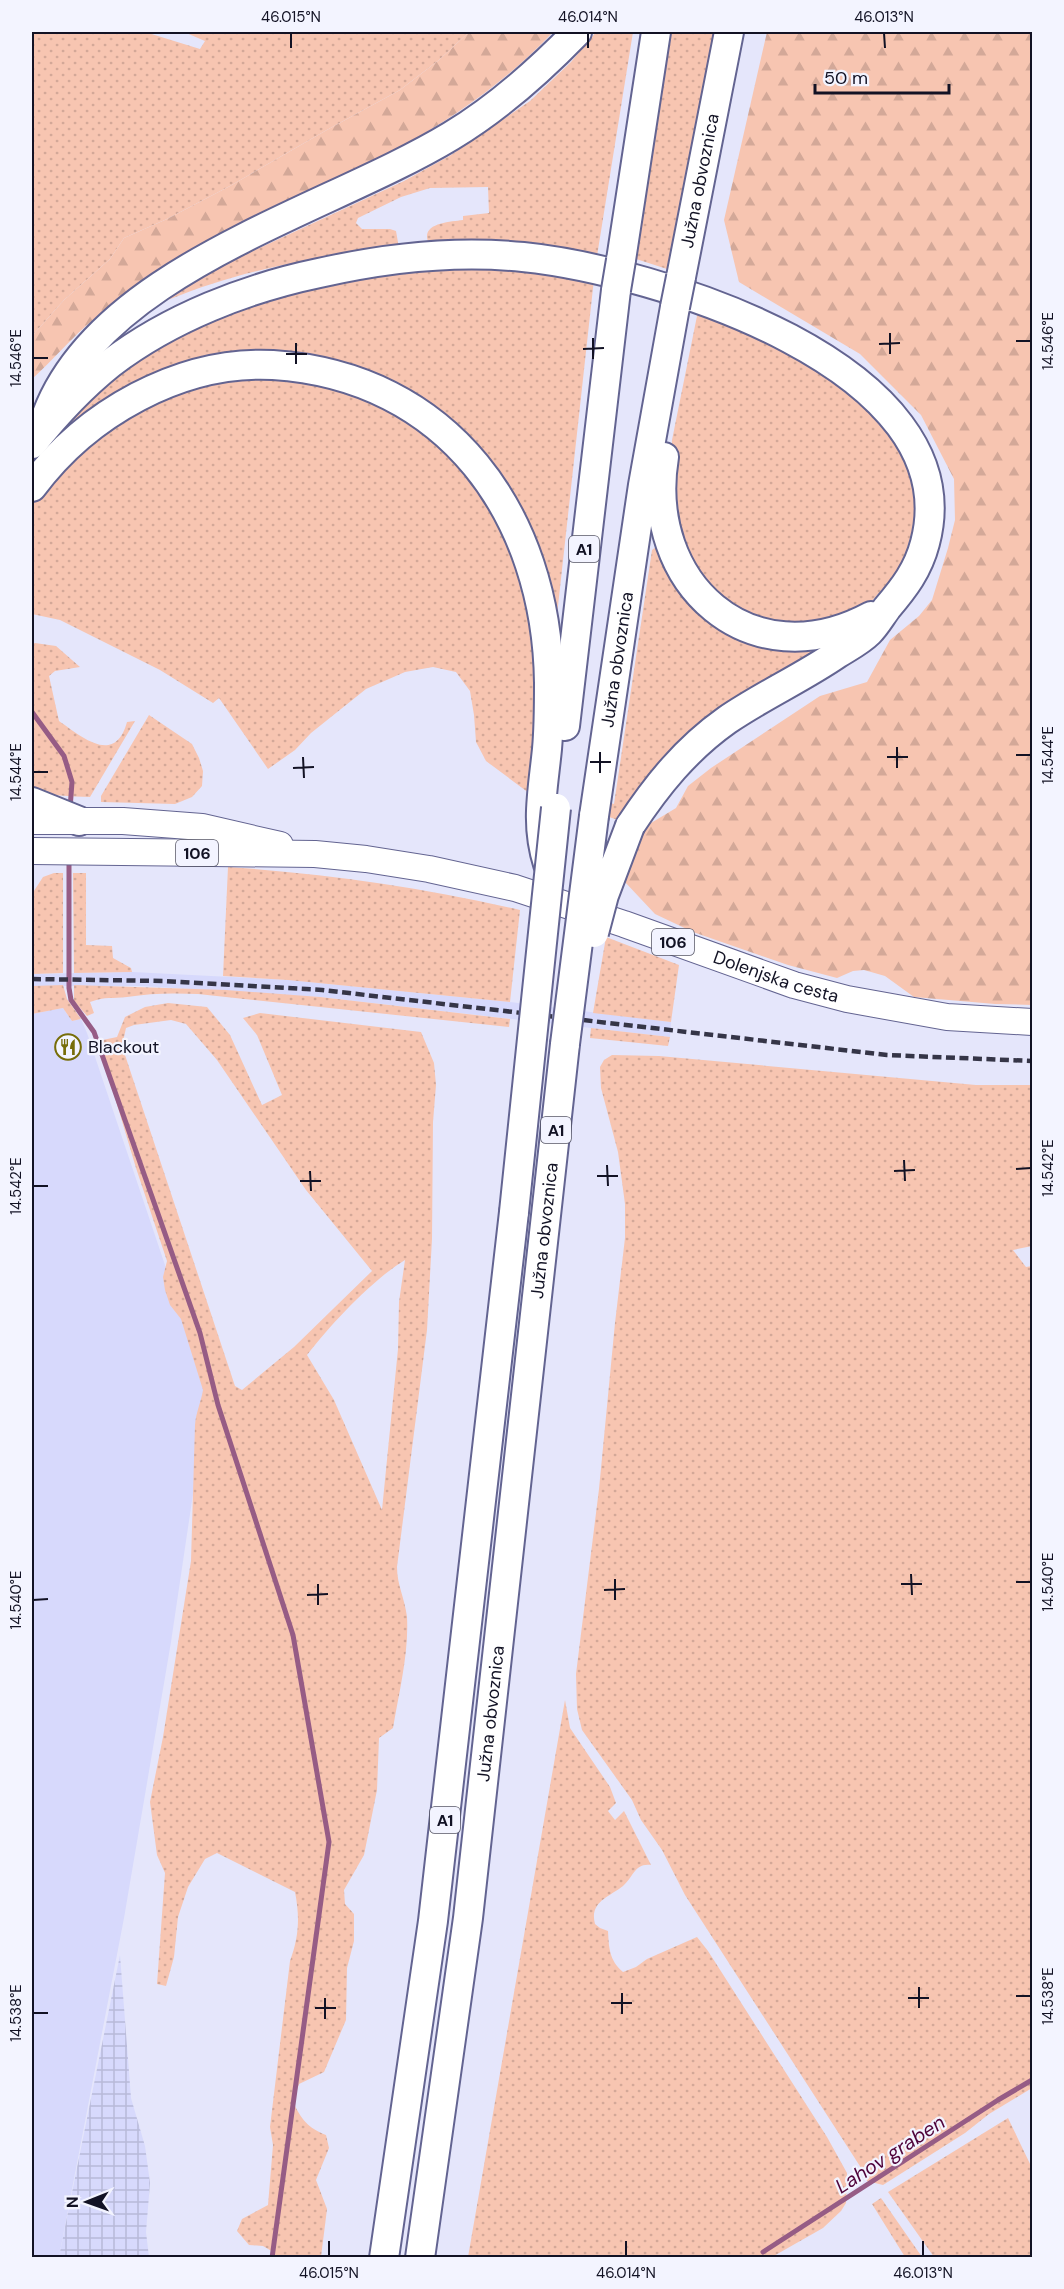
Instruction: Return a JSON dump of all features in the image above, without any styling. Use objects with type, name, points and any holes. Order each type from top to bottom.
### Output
[{"type":"highway","points":[[35,440],[59,387],[72,366],[89,345],[126,311],[168,281],[213,254],[389,170],[452,136],[498,105],[544,66],[577,32]]},
{"type":"highway","name":"Južna obvoznica","points":[[384,2258],[433,1921],[514,1212],[550,872],[549,808],[616,290],[656,32]]},
{"type":"highway","name":"Južna obvoznica","points":[[420,2258],[468,1918],[565,1044],[594,816],[643,485],[729,32]]},
{"type":"highway","points":[[35,440],[83,388],[111,364],[163,330],[202,312],[315,273],[423,257],[500,255],[585,267],[663,286],[750,319],[843,372],[892,414],[920,460],[927,482],[930,503],[929,522],[920,558],[903,590],[868,634],[819,666],[749,706],[700,741],[664,778],[630,826],[616,860],[598,918],[585,998],[578,1025],[565,1044]]},
{"type":"highway","points":[[675,307],[679,325],[679,367],[662,469],[662,509],[665,528],[673,550],[691,582],[713,608],[725,618],[758,633],[777,636],[819,636],[840,630],[889,607]]},
{"type":"highway","points":[[32,487],[61,453],[135,398],[197,374],[221,369],[266,365],[313,369],[376,388],[415,410],[451,437],[483,472],[508,512],[527,555],[549,658],[549,808]]},
{"type":"highway","points":[[32,802],[69,819]]},
{"type":"main road","name":"Dolenjska cesta","points":[[32,821],[69,819],[123,821],[202,828],[315,854]]},
{"type":"main road","name":"Dolenjska cesta","points":[[32,851],[315,854],[429,869],[515,888],[795,984],[847,999],[947,1017],[1032,1022]]},
{"type":"shaded area","points":[[132,972],[288,980],[510,1002],[671,1022],[670,1037],[320,997],[141,986],[32,986],[32,974]]},
{"type":"shaded area","points":[[63,1008],[72,1021],[81,1019],[87,1033],[208,1393],[171,1642],[124,1918],[59,2257],[32,2258],[32,1014]]},
{"type":"shaded area","points":[[120,1955],[131,2098],[145,2146],[150,2183],[146,2232],[149,2257],[59,2257]]},
{"type":"green space","points":[[32,32],[145,32],[200,49],[205,41],[184,32],[469,32],[439,60],[400,90],[230,186],[167,219],[124,238],[110,259],[64,300],[32,336]]},
{"type":"green space","points":[[469,32],[553,32],[519,65],[482,95],[423,134],[379,158],[263,211],[202,244],[154,274],[86,326],[32,379],[32,336],[64,300],[110,259],[124,238],[167,219],[230,186],[400,90],[439,60]]},
{"type":"green space","points":[[596,32],[633,32],[597,256],[429,244],[428,232],[437,225],[463,220],[463,216],[489,213],[488,187],[430,188],[401,197],[358,218],[356,223],[362,229],[396,231],[399,248],[282,265],[224,280],[168,300],[197,278],[404,181],[451,155],[530,101],[571,62]]},
{"type":"green space","points":[[669,32],[714,32],[667,269],[633,258]]},
{"type":"green space","points":[[767,32],[1032,32],[1032,1005],[914,997],[885,976],[864,970],[853,971],[837,978],[788,965],[693,932],[655,914],[624,881],[646,826],[676,808],[688,786],[711,768],[820,696],[867,682],[890,640],[919,616],[932,600],[955,520],[954,479],[921,415],[860,354],[739,282],[724,220]]},
{"type":"green space","points":[[494,267],[594,279],[557,615],[463,439],[247,355],[32,467],[58,430],[93,395],[139,357],[176,337],[242,309],[309,288],[364,276],[428,268]]},
{"type":"green space","points":[[698,311],[810,364],[859,399],[902,449],[916,502],[912,531],[904,560],[869,604],[803,629],[739,616],[688,563],[670,493],[672,440]]},
{"type":"green space","points":[[220,377],[303,378],[407,416],[480,486],[517,559],[539,672],[533,796],[486,761],[476,742],[470,691],[456,672],[433,667],[405,672],[366,689],[311,733],[295,750],[268,769],[219,698],[213,703],[160,670],[60,620],[32,614],[32,504],[49,478],[97,433],[147,403]]},
{"type":"green space","points":[[656,547],[660,548],[687,594],[828,645],[621,821],[609,817],[611,803],[614,804],[652,550]]},
{"type":"green space","points":[[32,644],[56,646],[80,667],[55,671],[49,676],[59,721],[87,740],[106,745],[115,743],[122,735],[127,722],[135,721],[90,797],[53,795],[32,788]]},
{"type":"green space","points":[[149,715],[192,744],[203,771],[202,786],[192,797],[175,804],[101,802],[101,796]]},
{"type":"green space","points":[[228,867],[375,882],[520,910],[510,1002],[288,980],[223,976]]},
{"type":"green space","points":[[63,873],[63,973],[32,974],[32,894],[43,877]]},
{"type":"green space","points":[[73,873],[86,873],[86,945],[112,946],[113,958],[131,968],[132,972],[74,973]]},
{"type":"green space","points":[[606,937],[679,965],[671,1022],[593,1013]]},
{"type":"green space","points":[[63,985],[67,999],[81,1019],[72,1021],[63,1008],[32,1014],[32,986]]},
{"type":"green space","points":[[74,985],[226,990],[320,997],[510,1019],[509,1027],[180,993],[100,999],[90,1002],[94,1013],[87,1016],[74,1001]]},
{"type":"green space","points":[[168,1003],[207,1007],[230,1035],[262,1105],[282,1095],[257,1035],[243,1018],[260,1013],[421,1032],[434,1063],[436,1085],[433,1122],[432,1239],[427,1330],[397,1567],[407,1617],[405,1658],[393,1728],[379,1738],[377,1790],[364,1855],[344,1890],[345,1904],[354,1914],[354,1941],[347,1968],[346,2020],[324,2072],[299,2084],[293,2102],[306,2122],[326,2135],[329,2148],[316,2180],[327,2209],[321,2257],[275,2257],[275,2253],[263,2246],[249,2245],[237,2231],[242,2219],[268,2205],[273,2145],[270,2127],[290,1961],[298,1927],[295,1892],[217,1853],[205,1859],[188,1887],[178,1917],[174,1957],[166,1986],[157,1984],[165,1873],[157,1855],[150,1802],[163,1737],[191,1561],[195,1425],[203,1390],[181,1319],[170,1305],[165,1290],[163,1277],[167,1261],[98,1041],[117,1037],[125,1017],[145,1007]],"holes":[[[171,1020],[186,1024],[217,1060],[306,1190],[372,1271],[294,1347],[242,1390],[235,1386],[122,1046],[126,1028]],[[405,1260],[399,1302],[398,1349],[382,1510],[334,1400],[307,1355],[353,1303],[379,1279]]]},
{"type":"green space","points":[[591,1028],[670,1037],[668,1046],[590,1038]]},
{"type":"green space","points":[[612,1055],[659,1056],[976,1085],[1032,1085],[1032,1246],[1013,1250],[1026,1267],[1032,1266],[1032,2088],[883,2185],[867,2181],[865,2174],[685,1895],[662,1850],[641,1820],[632,1800],[582,1730],[577,1709],[576,1674],[599,1489],[625,1238],[625,1204],[618,1152],[601,1088],[600,1067],[604,1060]]},
{"type":"green space","points":[[565,1700],[570,1728],[610,1787],[616,1803],[608,1811],[615,1820],[624,1811],[651,1865],[638,1868],[623,1886],[601,1901],[595,1910],[595,1924],[608,1931],[612,1958],[623,1972],[697,1937],[827,2137],[847,2173],[846,2203],[841,2211],[823,2228],[772,2257],[468,2257]]},
{"type":"green space","points":[[1008,2118],[1032,2168],[1032,2257],[934,2257],[888,2192]]},
{"type":"green space","points":[[881,2198],[922,2257],[905,2257],[872,2204]]},
{"type":"waterway","points":[[32,712],[64,756],[72,782],[70,809]]},
{"type":"waterway","points":[[69,857],[69,988],[71,1000],[94,1032],[200,1333],[218,1405],[293,1635],[329,1842],[272,2258]]},
{"type":"waterway","name":"Lahov graben","points":[[763,2252],[1032,2080]]},
{"type":"railway","points":[[32,979],[163,981],[322,990],[887,1055],[1032,1061]]},
{"type":"place","name":"Blackout","points":[[68,1047]]}]
